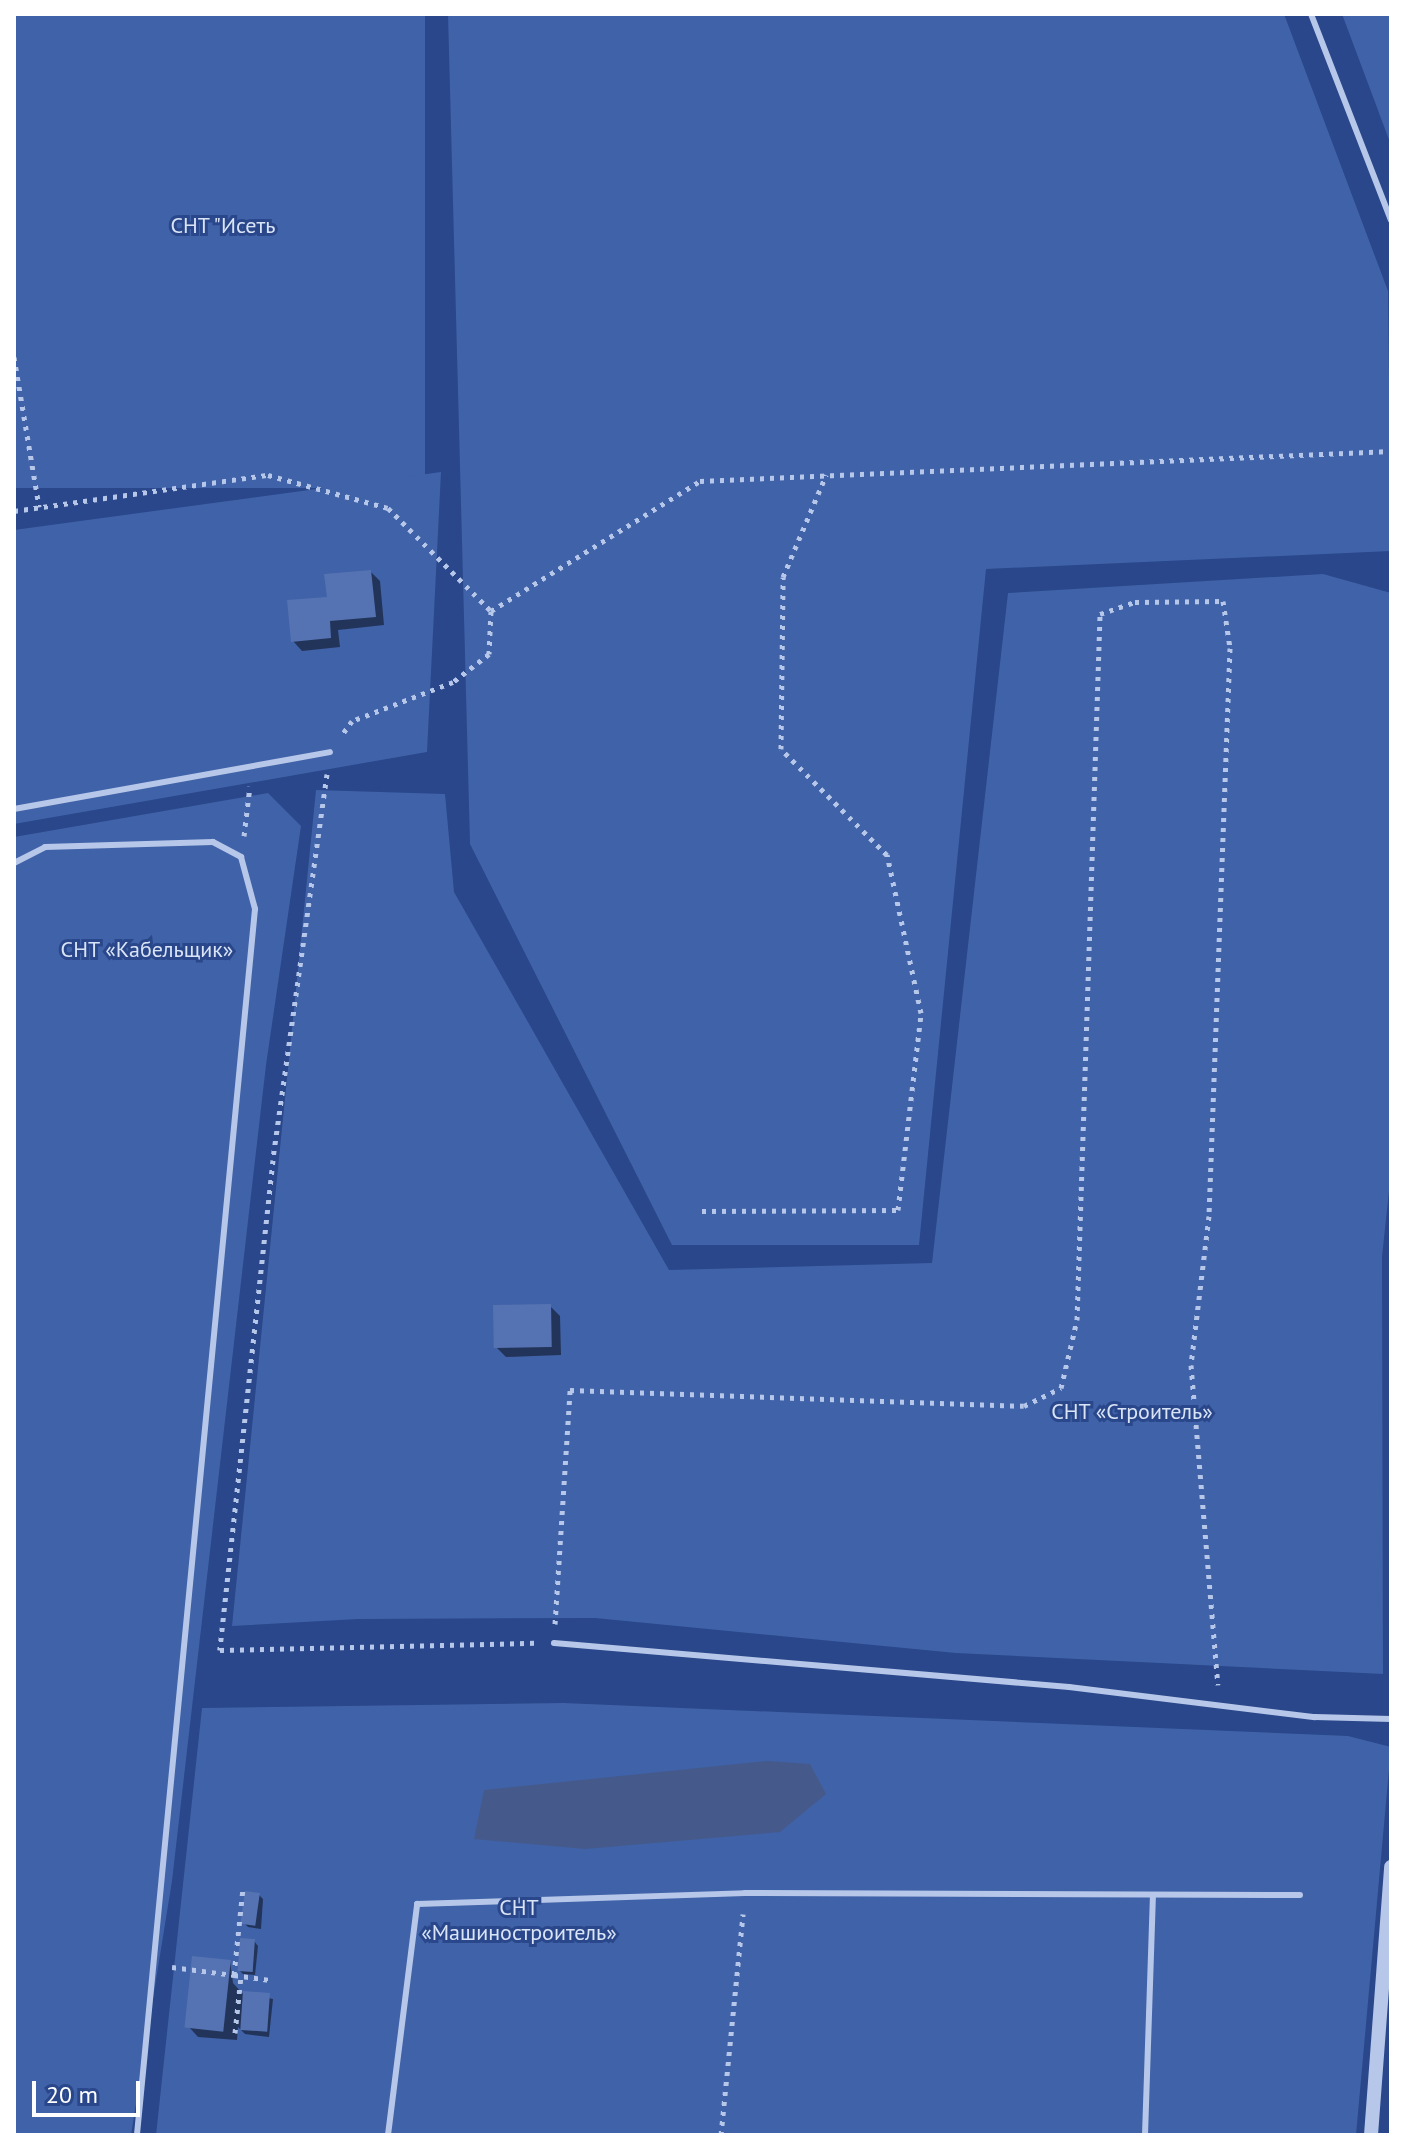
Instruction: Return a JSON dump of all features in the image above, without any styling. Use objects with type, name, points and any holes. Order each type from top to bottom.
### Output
[{"type":"street","points":[[1371,2135],[1391,1867]]},
{"type":"lane","points":[[1311,14],[1391,220]]},
{"type":"lane","points":[[14,809],[330,752]]},
{"type":"lane","points":[[14,863],[45,847],[213,842],[241,857],[255,909],[137,2135]]},
{"type":"lane","points":[[554,1643],[1220,1702],[1315,1717],[1391,1719]]},
{"type":"lane","points":[[388,2135],[417,1904],[745,1893],[1300,1895]]},
{"type":"lane","points":[[1145,2135],[1153,1895]]},
{"type":"path","points":[[14,357],[39,507]]},
{"type":"path","points":[[491,611],[700,481],[1391,451]]},
{"type":"path","points":[[14,511],[268,475],[388,508],[491,611],[489,654],[453,682],[352,721],[330,752],[273,1160],[220,1650],[554,1643],[570,1390],[1024,1406],[1061,1388],[1077,1320],[1100,614],[1135,602],[1223,601],[1230,648],[1209,1216],[1191,1365],[1220,1702]]},
{"type":"path","points":[[702,1211],[898,1210],[921,1013],[887,855],[781,749],[783,577],[826,475]]},
{"type":"path","points":[[241,857],[252,766]]},
{"type":"path","points":[[234,1975],[243,1888]]},
{"type":"path","points":[[721,2135],[745,1893]]},
{"type":"path","points":[[171,1967],[270,1980]]},
{"type":"path","points":[[235,2033],[241,1976]]},
{"type":"green space","name":"СНТ \"Исеть","points":[[14,14],[425,14],[425,488],[14,488]]},
{"type":"green space","points":[[448,14],[1284,14],[1388,291],[1391,551],[986,569],[919,1245],[672,1245],[470,844]]},
{"type":"green space","points":[[1342,14],[1391,14],[1391,145]]},
{"type":"green space","points":[[441,472],[427,752],[14,824],[14,530]]},
{"type":"green space","name":"СНТ «Строитель»","points":[[1323,574],[1391,593],[1391,1172],[1382,1257],[1383,1674],[956,1653],[595,1618],[358,1619],[232,1626],[316,790],[445,794],[454,892],[669,1270],[932,1263],[1008,593]]},
{"type":"green space","name":"СНТ «Кабельщик»","points":[[268,793],[301,826],[266,1065],[172,1881],[131,2135],[14,2135],[14,837]]},
{"type":"green space","name":"СНТ «Машиностроитель»","points":[[564,1703],[1348,1736],[1391,1747],[1356,2135],[156,2135],[202,1708]]},
{"type":"shaded area","points":[[767,1761],[810,1764],[826,1794],[780,1832],[585,1849],[474,1839],[484,1790]]},
{"type":"building","points":[[371,570],[376,617],[330,621],[331,638],[291,642],[287,600],[327,597],[324,574]]},
{"type":"building","points":[[551,1304],[552,1347],[494,1348],[493,1305]]},
{"type":"building","points":[[245,1891],[260,1893],[255,1926],[240,1924]]},
{"type":"building","points":[[240,1938],[255,1939],[253,1972],[238,1971]]},
{"type":"building","points":[[192,1956],[231,1960],[223,2032],[184,2028]]},
{"type":"building","points":[[243,1991],[270,1993],[267,2032],[240,2030]]}]
